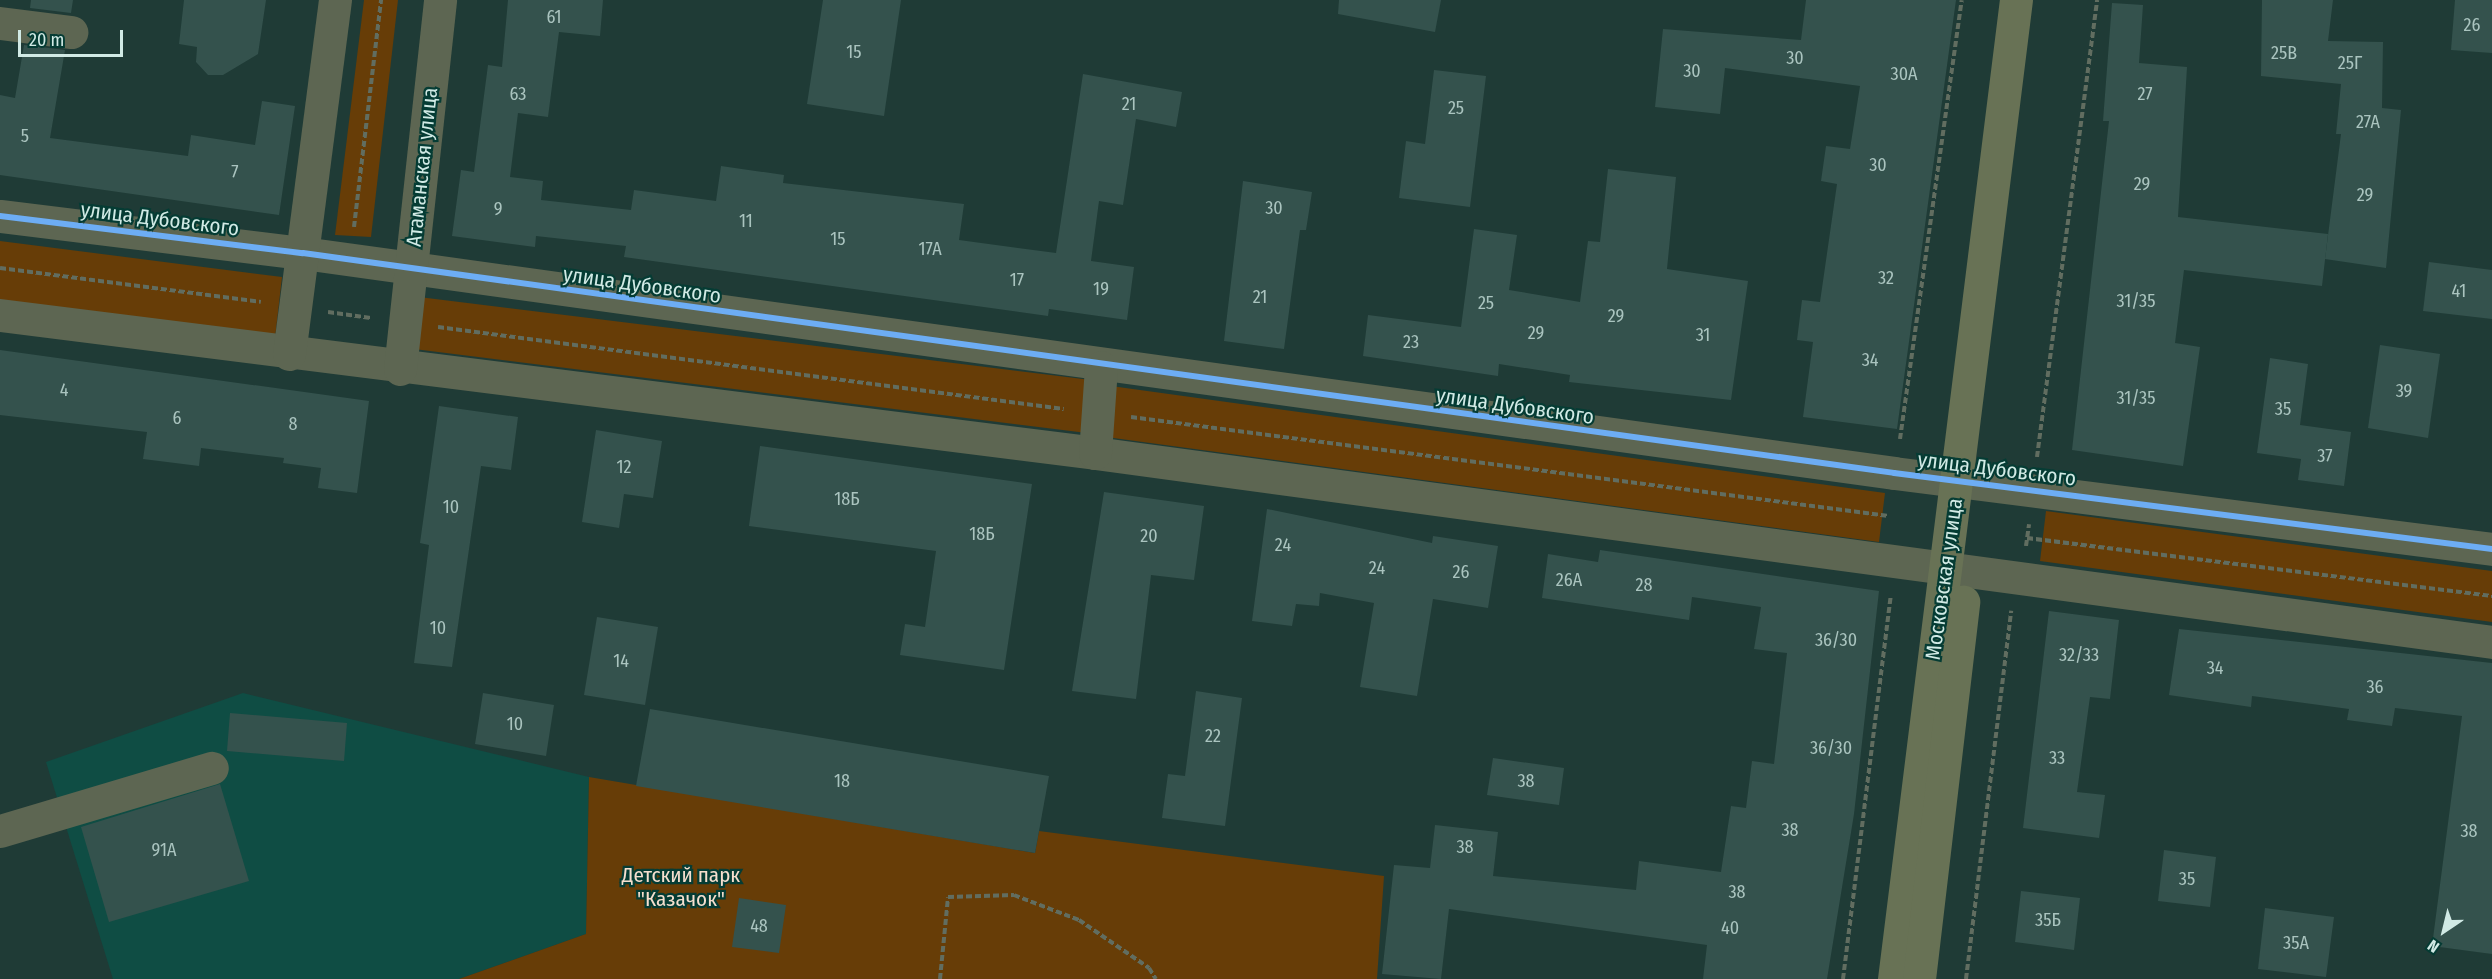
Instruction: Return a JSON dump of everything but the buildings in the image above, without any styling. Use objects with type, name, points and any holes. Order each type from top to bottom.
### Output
[{"type":"main road","name":"Московская улица","points":[[1967,482],[2016,0]]},
{"type":"main road","name":"Московская улица","points":[[1894,979],[1956,571],[2036,0]]},
{"type":"main road","name":"Московская улица","points":[[1919,979],[1956,571]]},
{"type":"street","points":[[289,354],[334,0]]},
{"type":"street","name":"Атаманская улица","points":[[400,369],[440,0]]},
{"type":"street","points":[[0,23],[71,32]]},
{"type":"street","name":"улица Дубовского","points":[[0,216],[303,253],[1101,366],[1894,473],[2492,549]]},
{"type":"street","points":[[0,315],[400,369],[1095,453],[1883,560],[1956,571],[2017,593],[2492,642]]},
{"type":"street","points":[[1095,453],[1101,366]]},
{"type":"street","points":[[0,831],[212,768]]},
{"type":"path","points":[[353,239],[381,0]]},
{"type":"path","points":[[1883,560],[1962,0]]},
{"type":"path","points":[[1966,979],[2017,593],[2035,491],[2097,0]]},
{"type":"path","points":[[0,268],[405,323],[1889,516]]},
{"type":"path","points":[[2027,538],[2492,596]]},
{"type":"path","points":[[1843,979],[1891,592]]},
{"type":"path","points":[[940,979],[948,897],[1014,895],[1079,920],[1149,968],[1156,979]]},
{"type":"shaded area","points":[[243,693],[589,777],[586,934],[459,979],[113,979],[46,762]]},
{"type":"green space","points":[[364,0],[398,0],[371,237],[335,235]]},
{"type":"green space","points":[[0,241],[282,277],[275,338],[0,300]]},
{"type":"green space","points":[[419,297],[1091,380],[1087,433],[414,349]]},
{"type":"green space","points":[[1111,386],[1885,493],[1879,542],[1106,437]]},
{"type":"green space","points":[[2046,511],[2492,571],[2492,622],[2040,561]]},
{"type":"green space","name":"Детский парк \"Казачок\"","points":[[589,777],[1035,853],[1039,831],[1384,876],[1377,979],[459,979],[586,934]]},
{"type":"cycle path","points":[[0,216],[303,253],[1894,473],[2492,549]]}]
